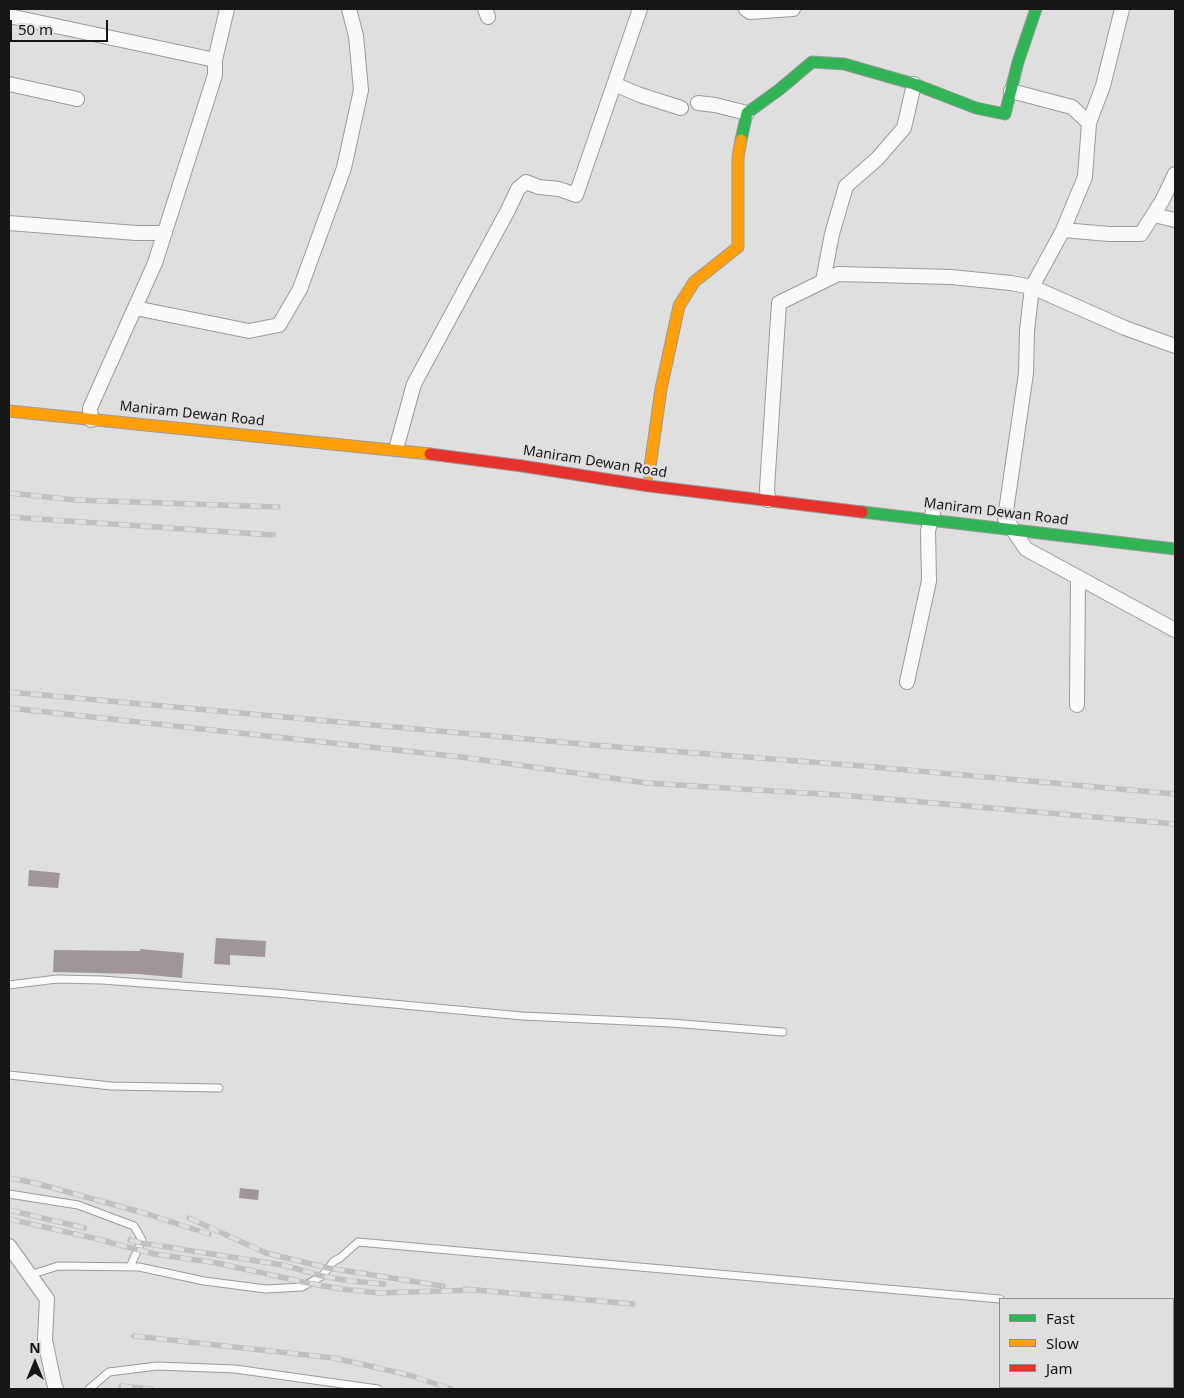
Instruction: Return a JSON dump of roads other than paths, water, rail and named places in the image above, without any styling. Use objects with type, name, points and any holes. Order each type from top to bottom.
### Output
[{"type":"main road","points":[[649,474],[661,389],[679,306],[694,282],[738,247],[738,157],[747,113],[812,62],[844,64],[914,84],[976,108],[1005,114],[1018,62],[1036,9]]},
{"type":"main road","points":[[9,400],[63,405]]},
{"type":"main road","name":"Maniram Dewan Road","points":[[9,411],[91,411],[398,441],[493,455],[601,467]]},
{"type":"main road","name":"Maniram Dewan Road","points":[[493,455],[649,486],[767,491],[933,510],[1014,530],[1173,545]]},
{"type":"main road","name":"Maniram Dewan Road","points":[[1000,517],[1024,520]]},
{"type":"street","points":[[91,411],[155,263],[215,75],[215,60],[227,9]]},
{"type":"street","points":[[135,308],[250,331],[279,325],[300,289],[344,168],[361,90],[356,36],[349,9]]},
{"type":"street","points":[[398,441],[414,384],[518,189],[526,182],[539,187],[559,189],[576,195],[598,136],[640,9]]},
{"type":"street","points":[[746,9],[750,12],[793,9]]},
{"type":"street","points":[[1122,9],[1103,86],[1089,123],[1085,177],[1063,230],[1032,287],[1027,331],[1026,373],[1000,517],[1014,530],[1026,549],[1175,630]]},
{"type":"street","points":[[9,16],[215,60]]},
{"type":"street","points":[[9,84],[77,99]]},
{"type":"street","points":[[614,84],[640,95],[681,108]]},
{"type":"street","points":[[823,281],[832,234],[846,186],[877,159],[904,128],[914,84]]},
{"type":"street","points":[[1011,91],[1072,107],[1089,123]]},
{"type":"street","points":[[698,103],[747,113]]},
{"type":"street","points":[[1063,230],[1109,234],[1141,234],[1162,201],[1175,174]]},
{"type":"street","points":[[1154,215],[1175,220]]},
{"type":"street","points":[[9,223],[136,233],[165,233]]},
{"type":"street","points":[[767,491],[779,303],[838,274],[951,277],[1032,287],[1125,328],[1175,346]]},
{"type":"street","points":[[907,682],[929,581],[928,531],[933,510]]},
{"type":"street","points":[[1077,705],[1078,577]]},
{"type":"street","points":[[9,1246],[47,1299],[45,1340],[56,1389]]},
{"type":"lane","points":[[9,986],[57,979],[102,980],[275,992],[522,1016],[671,1023],[783,1032]]},
{"type":"lane","points":[[9,1075],[111,1086],[219,1088]]},
{"type":"lane","points":[[9,1194],[78,1205],[134,1226],[142,1240],[130,1267]]},
{"type":"lane","points":[[30,1275],[58,1266],[139,1267],[204,1281],[266,1289],[302,1287],[322,1276],[334,1261],[358,1242],[999,1299]]},
{"type":"lane","points":[[89,1389],[109,1372],[157,1366],[235,1369],[378,1389]]},
{"type":"railway","points":[[9,493],[76,500],[278,507]]},
{"type":"railway","points":[[9,517],[273,535]]},
{"type":"railway","points":[[9,692],[592,745],[862,766],[1175,794]]},
{"type":"railway","points":[[9,708],[461,757],[647,783],[853,796],[1175,824]]},
{"type":"railway","points":[[9,1178],[35,1183],[144,1213],[209,1234]]},
{"type":"railway","points":[[9,1210],[84,1228]]},
{"type":"railway","points":[[189,1218],[266,1253],[328,1268],[443,1286]]},
{"type":"railway","points":[[9,1219],[155,1254],[217,1263],[341,1289],[379,1293],[473,1290]]},
{"type":"railway","points":[[130,1240],[283,1265],[322,1276],[350,1281],[384,1284]]},
{"type":"railway","points":[[465,1289],[633,1304]]},
{"type":"railway","points":[[134,1336],[334,1358],[409,1375],[451,1389]]},
{"type":"railway","points":[[121,1386],[151,1389]]}]
